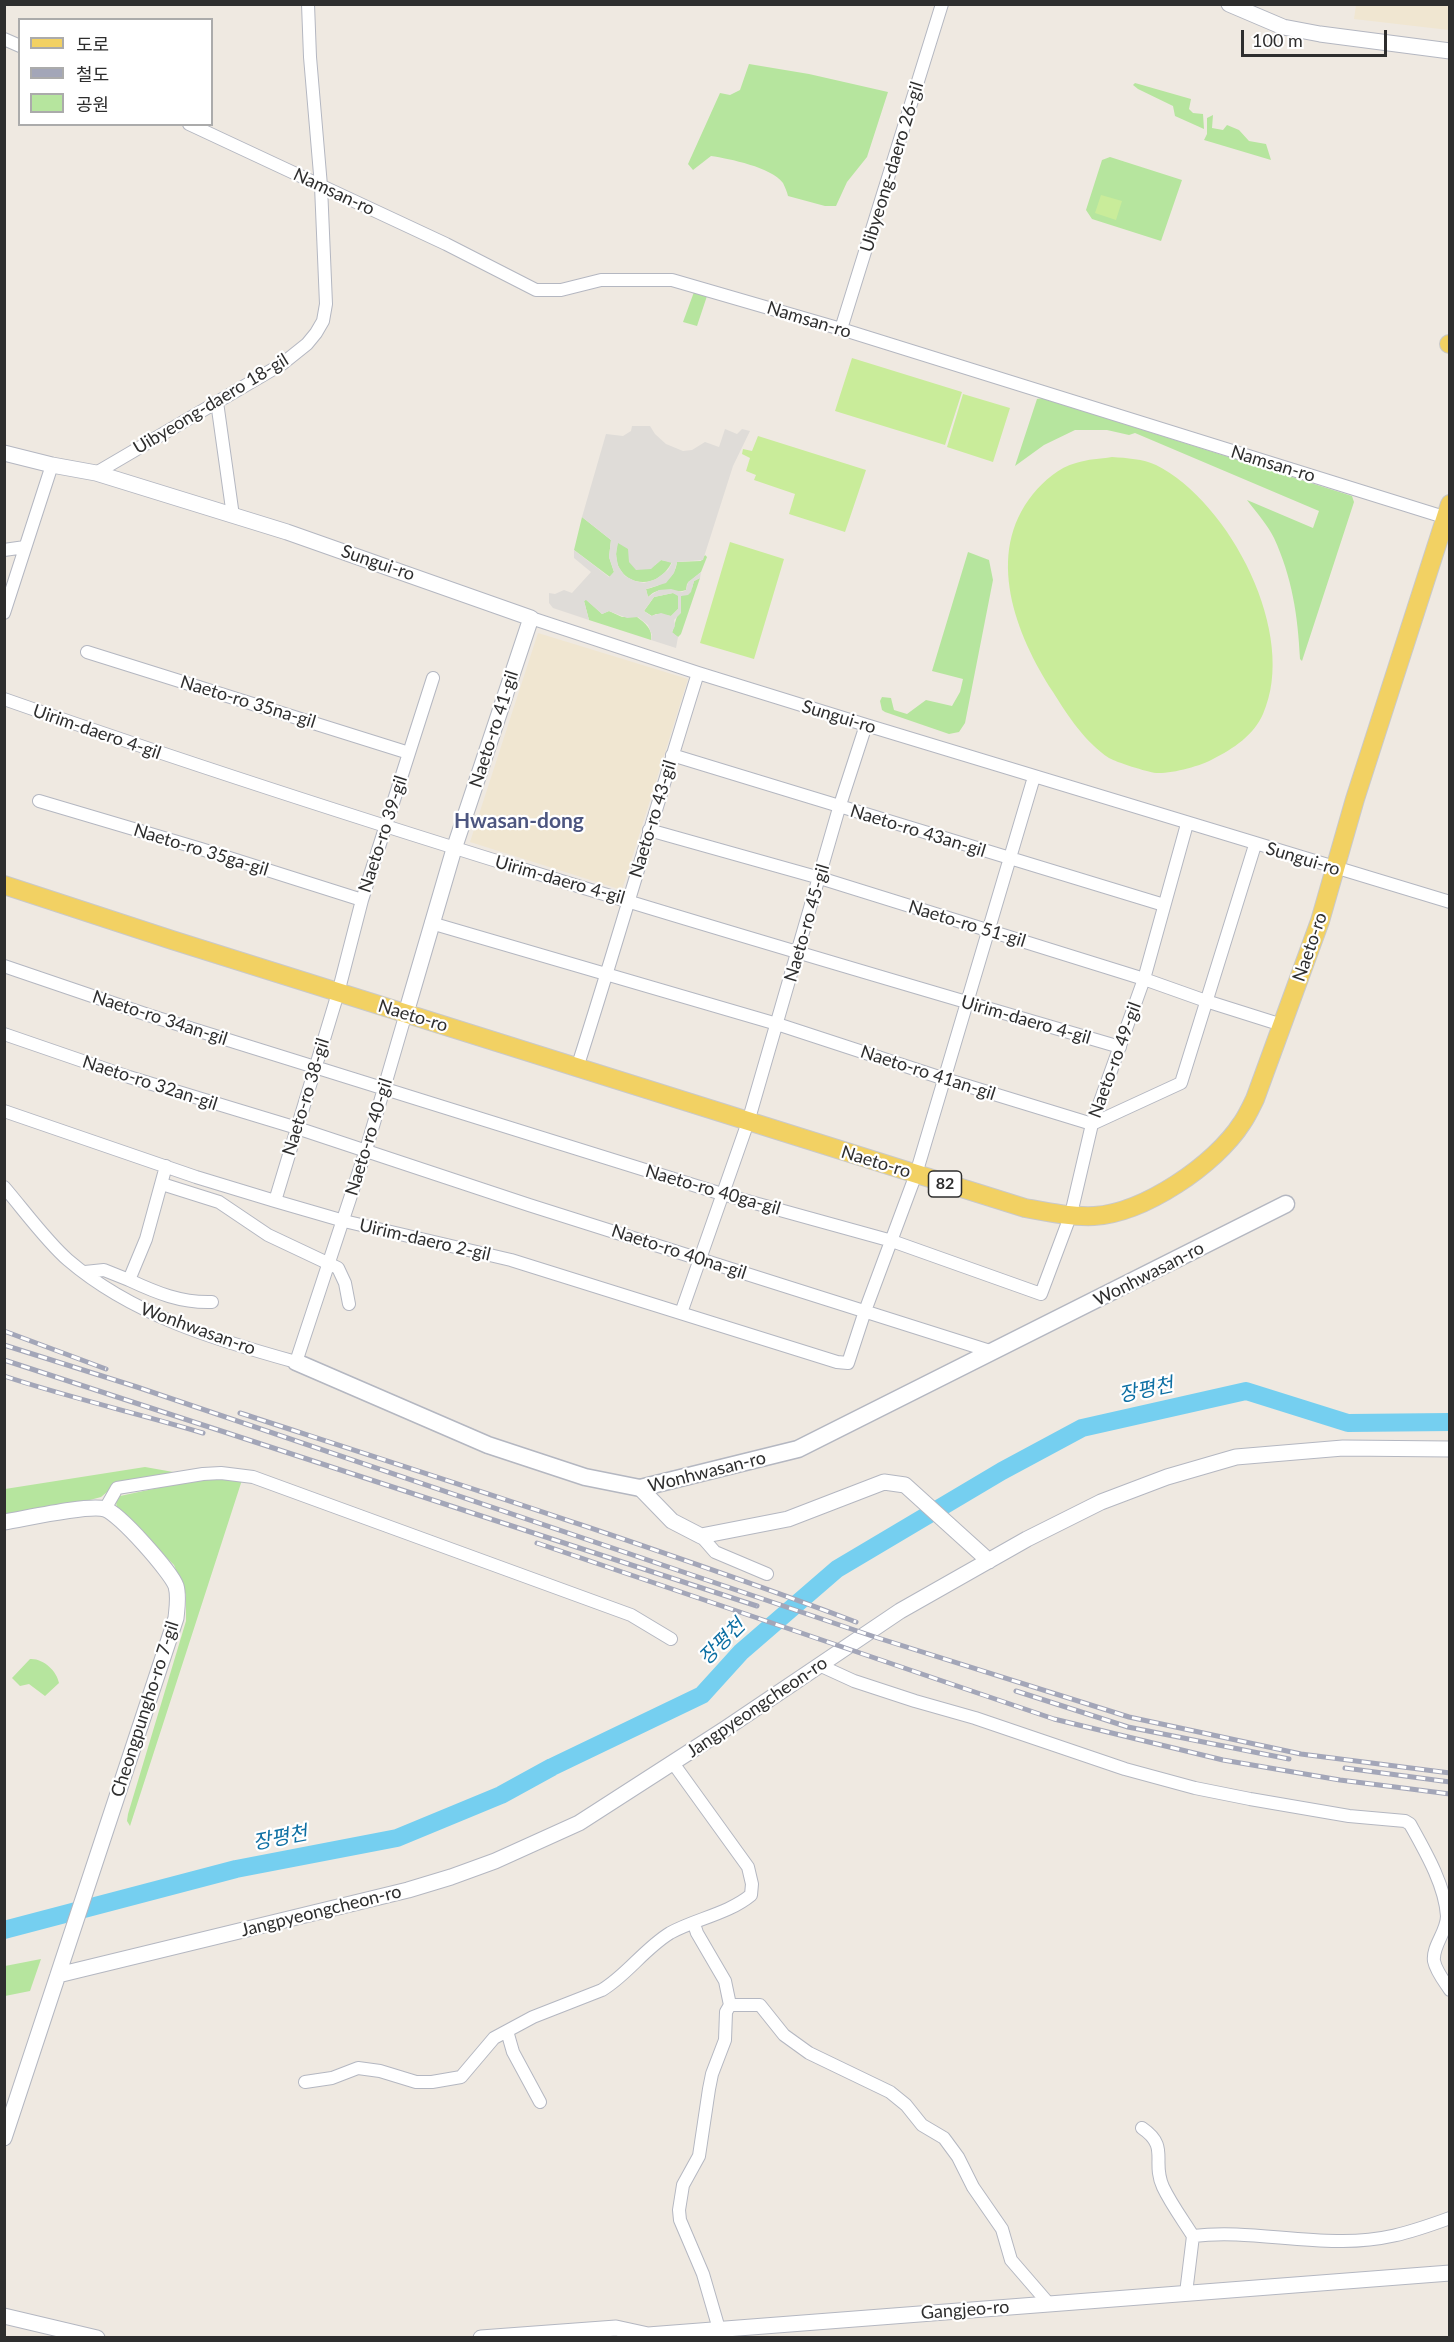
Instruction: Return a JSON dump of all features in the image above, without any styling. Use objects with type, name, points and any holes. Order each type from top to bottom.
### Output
[{"type":"main road","name":"Naeto-ro","points":[[4,885],[338,993],[1025,1208],[1094,1216],[1126,1209],[1152,1199],[1185,1178],[1218,1151],[1242,1125],[1255,1099],[1320,921],[1334,869],[1448,511]]},
{"type":"main road","name":"Wonhwasan-ro","points":[[296,1362],[489,1445],[585,1478],[640,1488],[798,1449],[1287,1204]]},
{"type":"street","name":"Uibyeong-daero 18-gil","points":[[96,473],[282,364],[307,345],[323,321],[326,304],[321,186],[308,4]]},
{"type":"street","name":"Uibyeong-daero 26-gil","points":[[841,329],[942,4]]},
{"type":"street","points":[[1229,4],[1283,27],[1449,51]]},
{"type":"street","points":[[4,39],[18,45]]},
{"type":"street","name":"Namsan-ro","points":[[193,126],[446,243],[536,290],[561,290],[601,280],[672,280],[1448,511]]},
{"type":"street","points":[[217,402],[233,516]]},
{"type":"street","name":"Sungui-ro","points":[[4,453],[96,473],[287,532],[531,618],[698,673],[1255,845],[1449,902]]},
{"type":"street","points":[[4,613],[52,465]]},
{"type":"street","points":[[4,550],[25,547]]},
{"type":"street","name":"Naeto-ro 41-gil","points":[[405,1013],[454,849],[531,618]]},
{"type":"street","name":"Naeto-ro 35na-gil","points":[[87,652],[408,753]]},
{"type":"street","name":"Naeto-ro 43-gil","points":[[577,1068],[698,673]]},
{"type":"street","name":"Naeto-ro 39-gil","points":[[338,993],[362,900],[433,678]]},
{"type":"street","name":"Uirim-daero 4-gil","points":[[4,699],[167,756],[454,849],[1120,1047]]},
{"type":"street","name":"Naeto-ro 45-gil","points":[[681,1313],[748,1122],[839,808],[866,725]]},
{"type":"street","name":"Naeto-ro 43an-gil","points":[[672,755],[839,808],[1164,905]]},
{"type":"street","points":[[865,1311],[916,1174],[1034,777]]},
{"type":"street","name":"Naeto-ro 35ga-gil","points":[[39,801],[362,900]]},
{"type":"street","name":"Naeto-ro 49-gil","points":[[1041,1294],[1071,1214],[1092,1124],[1144,979],[1187,824]]},
{"type":"street","name":"Naeto-ro 51-gil","points":[[649,830],[820,878],[1144,979],[1282,1025]]},
{"type":"street","points":[[1092,1124],[1180,1083],[1255,845]]},
{"type":"street","name":"Naeto-ro 41an-gil","points":[[431,922],[777,1024],[1092,1124]]},
{"type":"street","name":"Naeto-ro 34an-gil","points":[[4,966],[148,1015],[384,1087]]},
{"type":"street","name":"Naeto-ro 38-gil","points":[[275,1201],[338,993]]},
{"type":"street","name":"Naeto-ro 40-gil","points":[[296,1362],[344,1221],[405,1013]]},
{"type":"street","name":"Naeto-ro 32an-gil","points":[[4,1034],[129,1077],[366,1150]]},
{"type":"street","name":"Naeto-ro 40ga-gil","points":[[384,1087],[722,1194],[892,1241],[1041,1294]]},
{"type":"street","name":"Uirim-daero 2-gil","points":[[4,1111],[275,1201],[344,1221],[511,1260],[837,1362],[848,1364],[865,1311]]},
{"type":"street","name":"Naeto-ro 40na-gil","points":[[366,1150],[993,1352]]},
{"type":"street","points":[[129,1280],[146,1239],[166,1166]]},
{"type":"street","points":[[162,1184],[219,1202],[268,1235],[330,1263],[342,1273],[349,1305]]},
{"type":"street","name":"Wonhwasan-ro","points":[[4,1187],[68,1259],[130,1304],[221,1341],[296,1362]]},
{"type":"street","points":[[85,1272],[104,1270],[174,1299],[191,1303],[212,1302]]},
{"type":"street","name":"Jangpyeongcheon-ro","points":[[58,1975],[451,1877],[495,1861],[579,1823],[983,1555],[1101,1502],[1167,1477],[1236,1457],[1343,1448],[1449,1449]]},
{"type":"street","points":[[4,1522],[65,1512],[105,1509],[117,1488],[202,1474],[221,1473],[253,1478],[631,1615],[671,1639]]},
{"type":"street","points":[[701,1536],[788,1519],[884,1482],[905,1485],[983,1555]]},
{"type":"street","points":[[640,1488],[672,1521],[701,1536],[715,1551],[767,1574]]},
{"type":"street","name":"Cheongpungho-ro 7-gil","points":[[58,1975],[176,1618],[176,1587],[170,1573],[117,1518],[105,1509]]},
{"type":"street","points":[[819,1665],[854,1681],[975,1718],[1145,1775],[1250,1799],[1349,1816],[1405,1821],[1410,1824],[1437,1879],[1445,1904],[1446,1923],[1433,1958],[1449,1990]]},
{"type":"street","points":[[305,2082],[332,2078],[358,2068],[380,2071],[416,2082],[461,2077],[494,2038],[533,2017],[602,1990],[611,1985],[669,1934],[747,1898],[750,1895],[752,1884],[748,1867],[672,1763]]},
{"type":"street","points":[[694,1923],[697,1933],[725,1981],[730,2005],[726,2012],[725,2040],[709,2089],[699,2156],[683,2185],[679,2210],[680,2220],[703,2274],[719,2329]]},
{"type":"street","points":[[4,2138],[58,1975]]},
{"type":"street","points":[[730,2005],[760,2005],[778,2028],[793,2042],[809,2053],[890,2092],[906,2105],[922,2125],[944,2138],[958,2157],[972,2187],[1002,2229],[1011,2260],[1049,2304]]},
{"type":"street","points":[[507,2031],[513,2052],[540,2102]]},
{"type":"street","points":[[1142,2128],[1154,2136],[1158,2145],[1158,2165],[1163,2187],[1193,2236],[1186,2294]]},
{"type":"street","points":[[1193,2236],[1232,2232],[1310,2240],[1375,2240],[1397,2237],[1449,2218]]},
{"type":"street","name":"Gangjeo-ro","points":[[481,2337],[616,2328],[647,2336],[1449,2273]]},
{"type":"street","points":[[4,2316],[97,2337]]},
{"type":"shaded area","points":[[1356,5],[1449,5],[1449,30],[1354,19]]},
{"type":"shaded area","points":[[632,426],[650,426],[666,444],[683,451],[692,450],[705,442],[719,447],[725,429],[737,434],[742,429],[750,431],[733,466],[703,560],[677,562],[674,573],[666,583],[646,589],[648,597],[659,590],[671,589],[682,592],[686,590],[688,582],[701,572],[700,578],[694,581],[691,592],[681,596],[681,613],[674,620],[675,626],[672,632],[678,637],[676,648],[651,640],[652,635],[648,625],[638,617],[627,618],[609,611],[602,614],[586,600],[584,601],[589,620],[553,608],[549,603],[549,593],[555,594],[564,590],[572,593],[591,572],[574,558],[574,550],[609,577],[614,572],[609,557],[611,540],[582,517],[606,434],[623,436],[631,431]],"holes":[[[618,543],[628,549],[629,562],[636,570],[651,569],[661,560],[672,563],[668,570],[656,579],[644,583],[635,581],[625,576],[618,566],[616,554]],[[673,593],[678,596],[678,609],[671,616],[661,613],[651,616],[644,611],[654,597]]]},
{"type":"shaded area","points":[[538,633],[688,679],[622,890],[470,842]]},
{"type":"green space","points":[[749,64],[809,74],[888,92],[867,157],[847,182],[836,206],[825,206],[788,196],[783,183],[777,177],[760,168],[729,159],[711,156],[693,170],[688,164],[720,93],[730,95],[740,90]]},
{"type":"green space","points":[[1135,83],[1191,99],[1189,109],[1193,113],[1203,114],[1204,129],[1175,116],[1173,106],[1138,89],[1133,85]]},
{"type":"green space","points":[[1213,115],[1212,128],[1223,130],[1227,125],[1239,130],[1249,141],[1266,144],[1271,160],[1204,140],[1207,134],[1207,118]]},
{"type":"green space","points":[[1110,157],[1182,180],[1161,241],[1092,219],[1086,210],[1102,160]]},
{"type":"green space","points":[[1101,195],[1122,201],[1116,220],[1095,213]]},
{"type":"green space","points":[[694,292],[707,296],[697,326],[683,322]]},
{"type":"green space","points":[[852,358],[962,392],[945,445],[835,411]]},
{"type":"green space","points":[[963,394],[1010,408],[993,462],[947,447]]},
{"type":"green space","points":[[1042,398],[1352,496],[1354,502],[1302,661],[1293,597],[1285,567],[1271,533],[1247,500],[1313,528],[1319,511],[1135,433],[1129,435],[1107,430],[1075,430],[1044,445],[1015,466],[1037,399]]},
{"type":"green space","points":[[758,436],[866,470],[845,532],[789,514],[795,494],[754,480],[756,475],[746,471],[750,458],[742,454],[743,449],[752,451]]},
{"type":"green space","points":[[1112,457],[1140,460],[1156,465],[1183,483],[1209,508],[1232,539],[1251,574],[1264,610],[1272,647],[1272,682],[1259,722],[1242,741],[1228,751],[1201,764],[1177,771],[1156,773],[1139,769],[1118,762],[1100,752],[1078,728],[1040,670],[1017,620],[1011,594],[1008,568],[1010,542],[1018,517],[1033,494],[1058,471],[1070,465]]},
{"type":"green space","points":[[582,517],[611,540],[609,557],[614,572],[610,577],[574,550]]},
{"type":"green space","points":[[618,542],[655,565],[661,560],[672,562],[664,573],[654,580],[634,581],[619,567],[616,556]]},
{"type":"green space","points":[[730,542],[784,559],[754,659],[700,643]]},
{"type":"green space","points":[[968,552],[989,560],[993,580],[965,723],[959,732],[949,734],[885,712],[882,710],[880,701],[882,697],[891,698],[894,710],[907,714],[926,700],[952,706],[960,692],[963,679],[932,671]]},
{"type":"green space","points":[[705,555],[707,557],[701,572],[687,584],[686,590],[663,590],[648,597],[646,589],[666,581],[676,568],[677,562],[701,561]]},
{"type":"green space","points":[[700,578],[678,637],[672,633],[681,596],[692,588],[694,581]]},
{"type":"green space","points":[[673,593],[678,595],[678,609],[671,616],[656,614],[652,616],[644,611],[654,597]]},
{"type":"green space","points":[[586,599],[602,614],[609,611],[622,617],[637,617],[650,629],[651,640],[589,620],[584,601]]},
{"type":"green space","points":[[145,1467],[179,1473],[112,1488],[101,1497],[75,1504],[5,1515],[5,1489]]},
{"type":"green space","points":[[214,1476],[242,1480],[130,1826],[127,1821],[128,1814],[186,1621],[186,1595],[174,1565],[117,1509],[116,1502],[120,1496]]},
{"type":"green space","points":[[30,1659],[44,1663],[58,1678],[59,1683],[45,1696],[29,1684],[20,1686],[12,1678]]},
{"type":"green space","points":[[41,1959],[30,1991],[5,1996],[5,1966]]},
{"type":"waterway","name":"장평천","points":[[4,1930],[236,1869],[397,1838],[501,1795],[552,1767],[702,1695],[741,1652],[837,1569],[1002,1471],[1082,1428],[1246,1391],[1348,1423],[1450,1422]]},
{"type":"railway","points":[[4,1331],[106,1369]]},
{"type":"railway","points":[[4,1345],[137,1387],[878,1638],[1129,1717],[1301,1754],[1450,1773]]},
{"type":"railway","points":[[4,1360],[757,1606]]},
{"type":"railway","points":[[4,1376],[203,1433]]},
{"type":"railway","points":[[240,1413],[626,1540],[856,1622]]},
{"type":"railway","points":[[537,1543],[1054,1719],[1223,1760],[1340,1780],[1450,1794]]},
{"type":"railway","points":[[1016,1691],[1128,1727],[1289,1759]]},
{"type":"railway","points":[[1345,1768],[1450,1782]]},
{"type":"district","name":"Hwasan-dong","points":[[519,821]]}]
